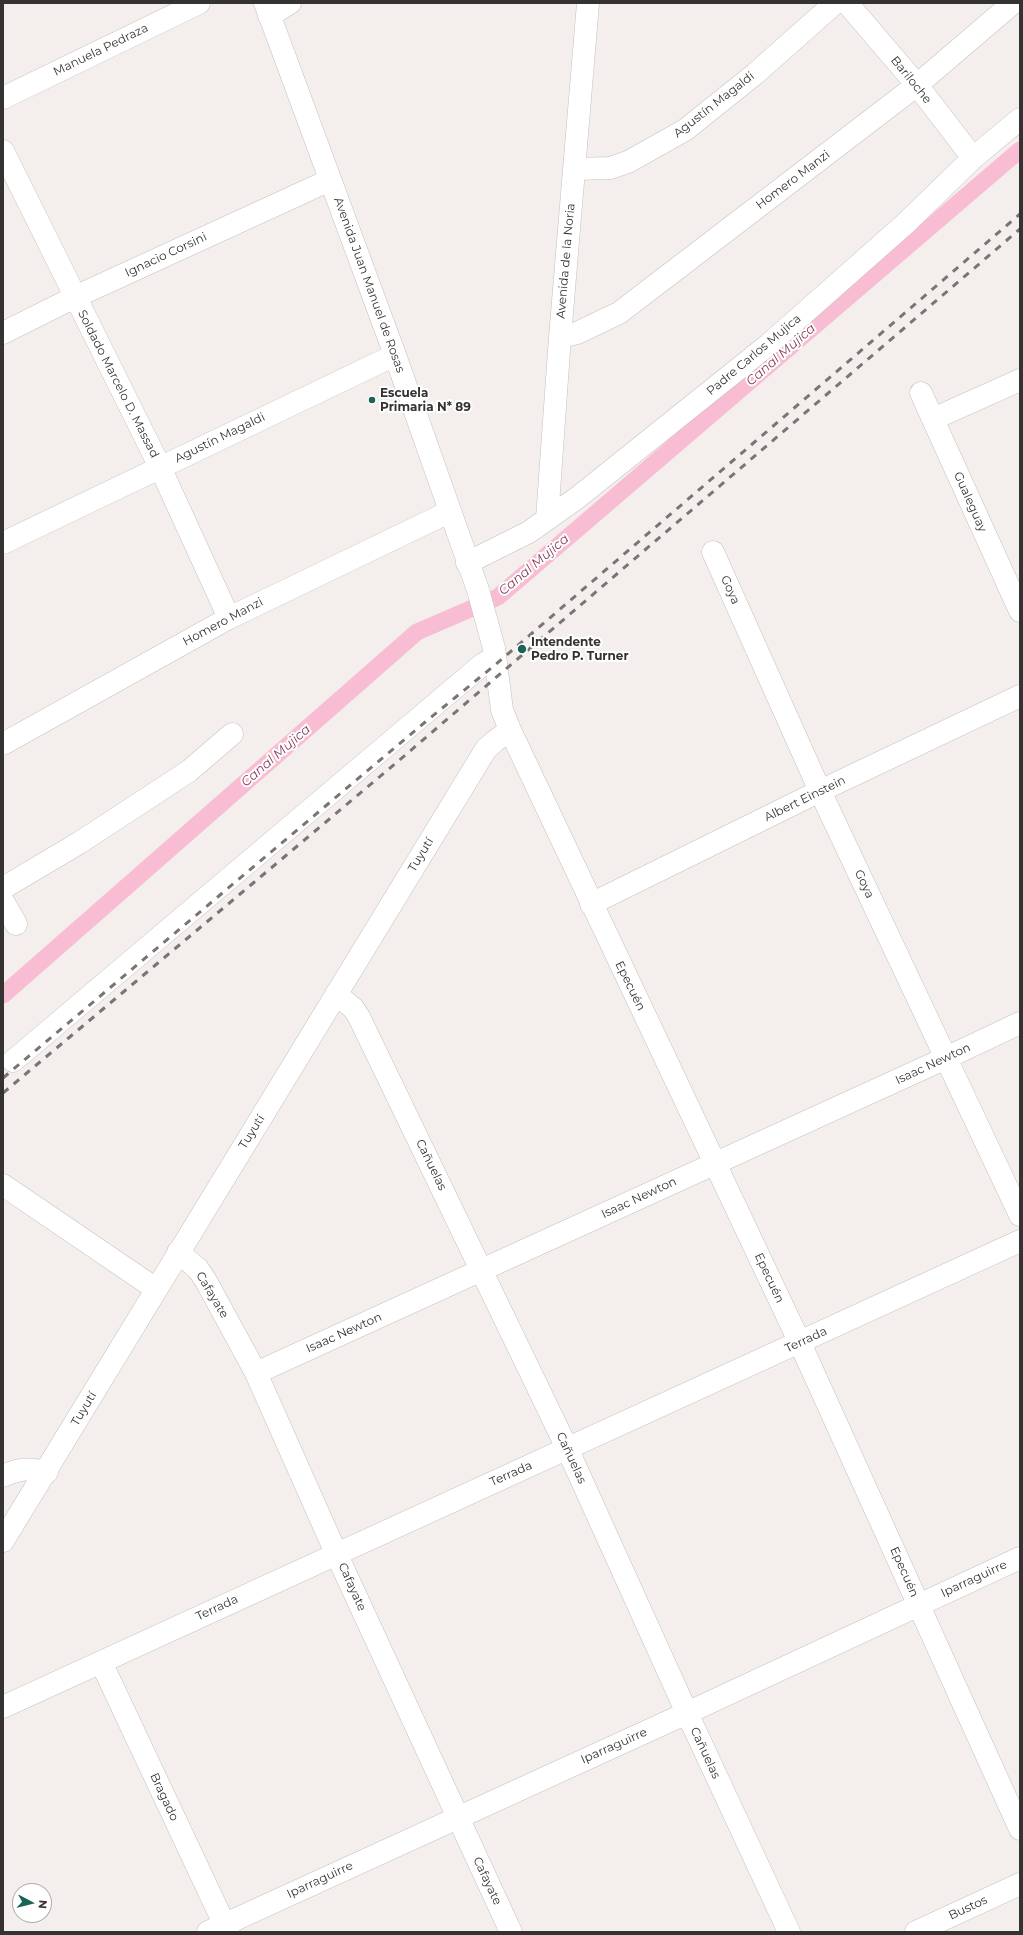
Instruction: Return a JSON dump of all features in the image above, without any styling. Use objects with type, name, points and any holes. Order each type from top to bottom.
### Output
[{"type":"street","name":"Manuela Pedraza","points":[[3,98],[199,3]]},
{"type":"street","points":[[267,9],[290,3]]},
{"type":"street","name":"Avenida de la Noria","points":[[547,519],[560,337],[588,3]]},
{"type":"street","name":"Agustín Magaldi","points":[[574,169],[610,168],[628,162],[685,130],[755,74],[835,3]]},
{"type":"street","name":"Bariloche","points":[[846,3],[917,85],[973,158]]},
{"type":"street","name":"Homero Manzi","points":[[560,337],[577,333],[619,313],[917,85],[1013,3]]},
{"type":"street","name":"Avenida Juan Manuel de Rosas","points":[[267,9],[395,355],[478,590],[489,628],[495,657],[499,697],[510,730]]},
{"type":"street","name":"Padre Carlos Mujica","points":[[468,563],[512,542],[577,498],[768,346],[905,224],[973,158],[1020,119]]},
{"type":"street","name":"Soldado Marcelo D. Massad","points":[[3,151],[160,467],[229,618]]},
{"type":"street","name":"Ignacio Corsini","points":[[3,333],[75,297],[330,180]]},
{"type":"street","name":"Agustín Magaldi","points":[[3,543],[395,355]]},
{"type":"street","points":[[933,419],[1020,380]]},
{"type":"street","name":"Gualeguay","points":[[921,393],[1020,611]]},
{"type":"street","name":"Homero Manzi","points":[[3,744],[229,618],[450,512]]},
{"type":"street","name":"Goya","points":[[712,552],[820,791],[1020,1215]]},
{"type":"street","points":[[14,1061],[483,664],[495,657]]},
{"type":"street","name":"Albert Einstein","points":[[591,904],[820,791],[1020,696]]},
{"type":"street","name":"Epecuén","points":[[510,730],[800,1343],[1020,1830]]},
{"type":"street","name":"Tuyutí","points":[[3,1541],[47,1472],[178,1252],[486,749],[510,730]]},
{"type":"street","points":[[3,888],[79,843],[189,772],[232,734]]},
{"type":"street","points":[[3,901],[16,924]]},
{"type":"street","name":"Cañuelas","points":[[336,994],[353,1008],[359,1017],[482,1271],[567,1448],[686,1713],[789,1932]]},
{"type":"street","name":"Isaac Newton","points":[[256,1373],[482,1271],[1020,1023]]},
{"type":"street","points":[[3,1185],[156,1289]]},
{"type":"street","name":"Terrada","points":[[3,1707],[336,1553],[800,1343],[1020,1241]]},
{"type":"street","name":"Cafayate","points":[[178,1252],[198,1269],[206,1281],[256,1373],[456,1817],[511,1932]]},
{"type":"street","points":[[3,1476],[18,1469],[29,1468],[47,1472]]},
{"type":"street","name":"Iparraguirre","points":[[220,1930],[456,1817],[686,1713],[918,1604],[1020,1558]]},
{"type":"street","name":"Bragado","points":[[101,1662],[220,1930]]},
{"type":"street","name":"Bustos","points":[[916,1932],[1020,1884]]},
{"type":"waterway","name":"Canal Mujica","points":[[3,995],[417,632],[498,597],[1020,150]]},
{"type":"railway","points":[[3,1078],[424,723],[495,665],[1020,214]]},
{"type":"railway","points":[[3,1093],[389,769],[1020,229]]},
{"type":"place","name":"Escuela Primaria N* 89","points":[[372,400]]},
{"type":"place","name":"Intendente Pedro P. Turner","points":[[522,649]]}]
